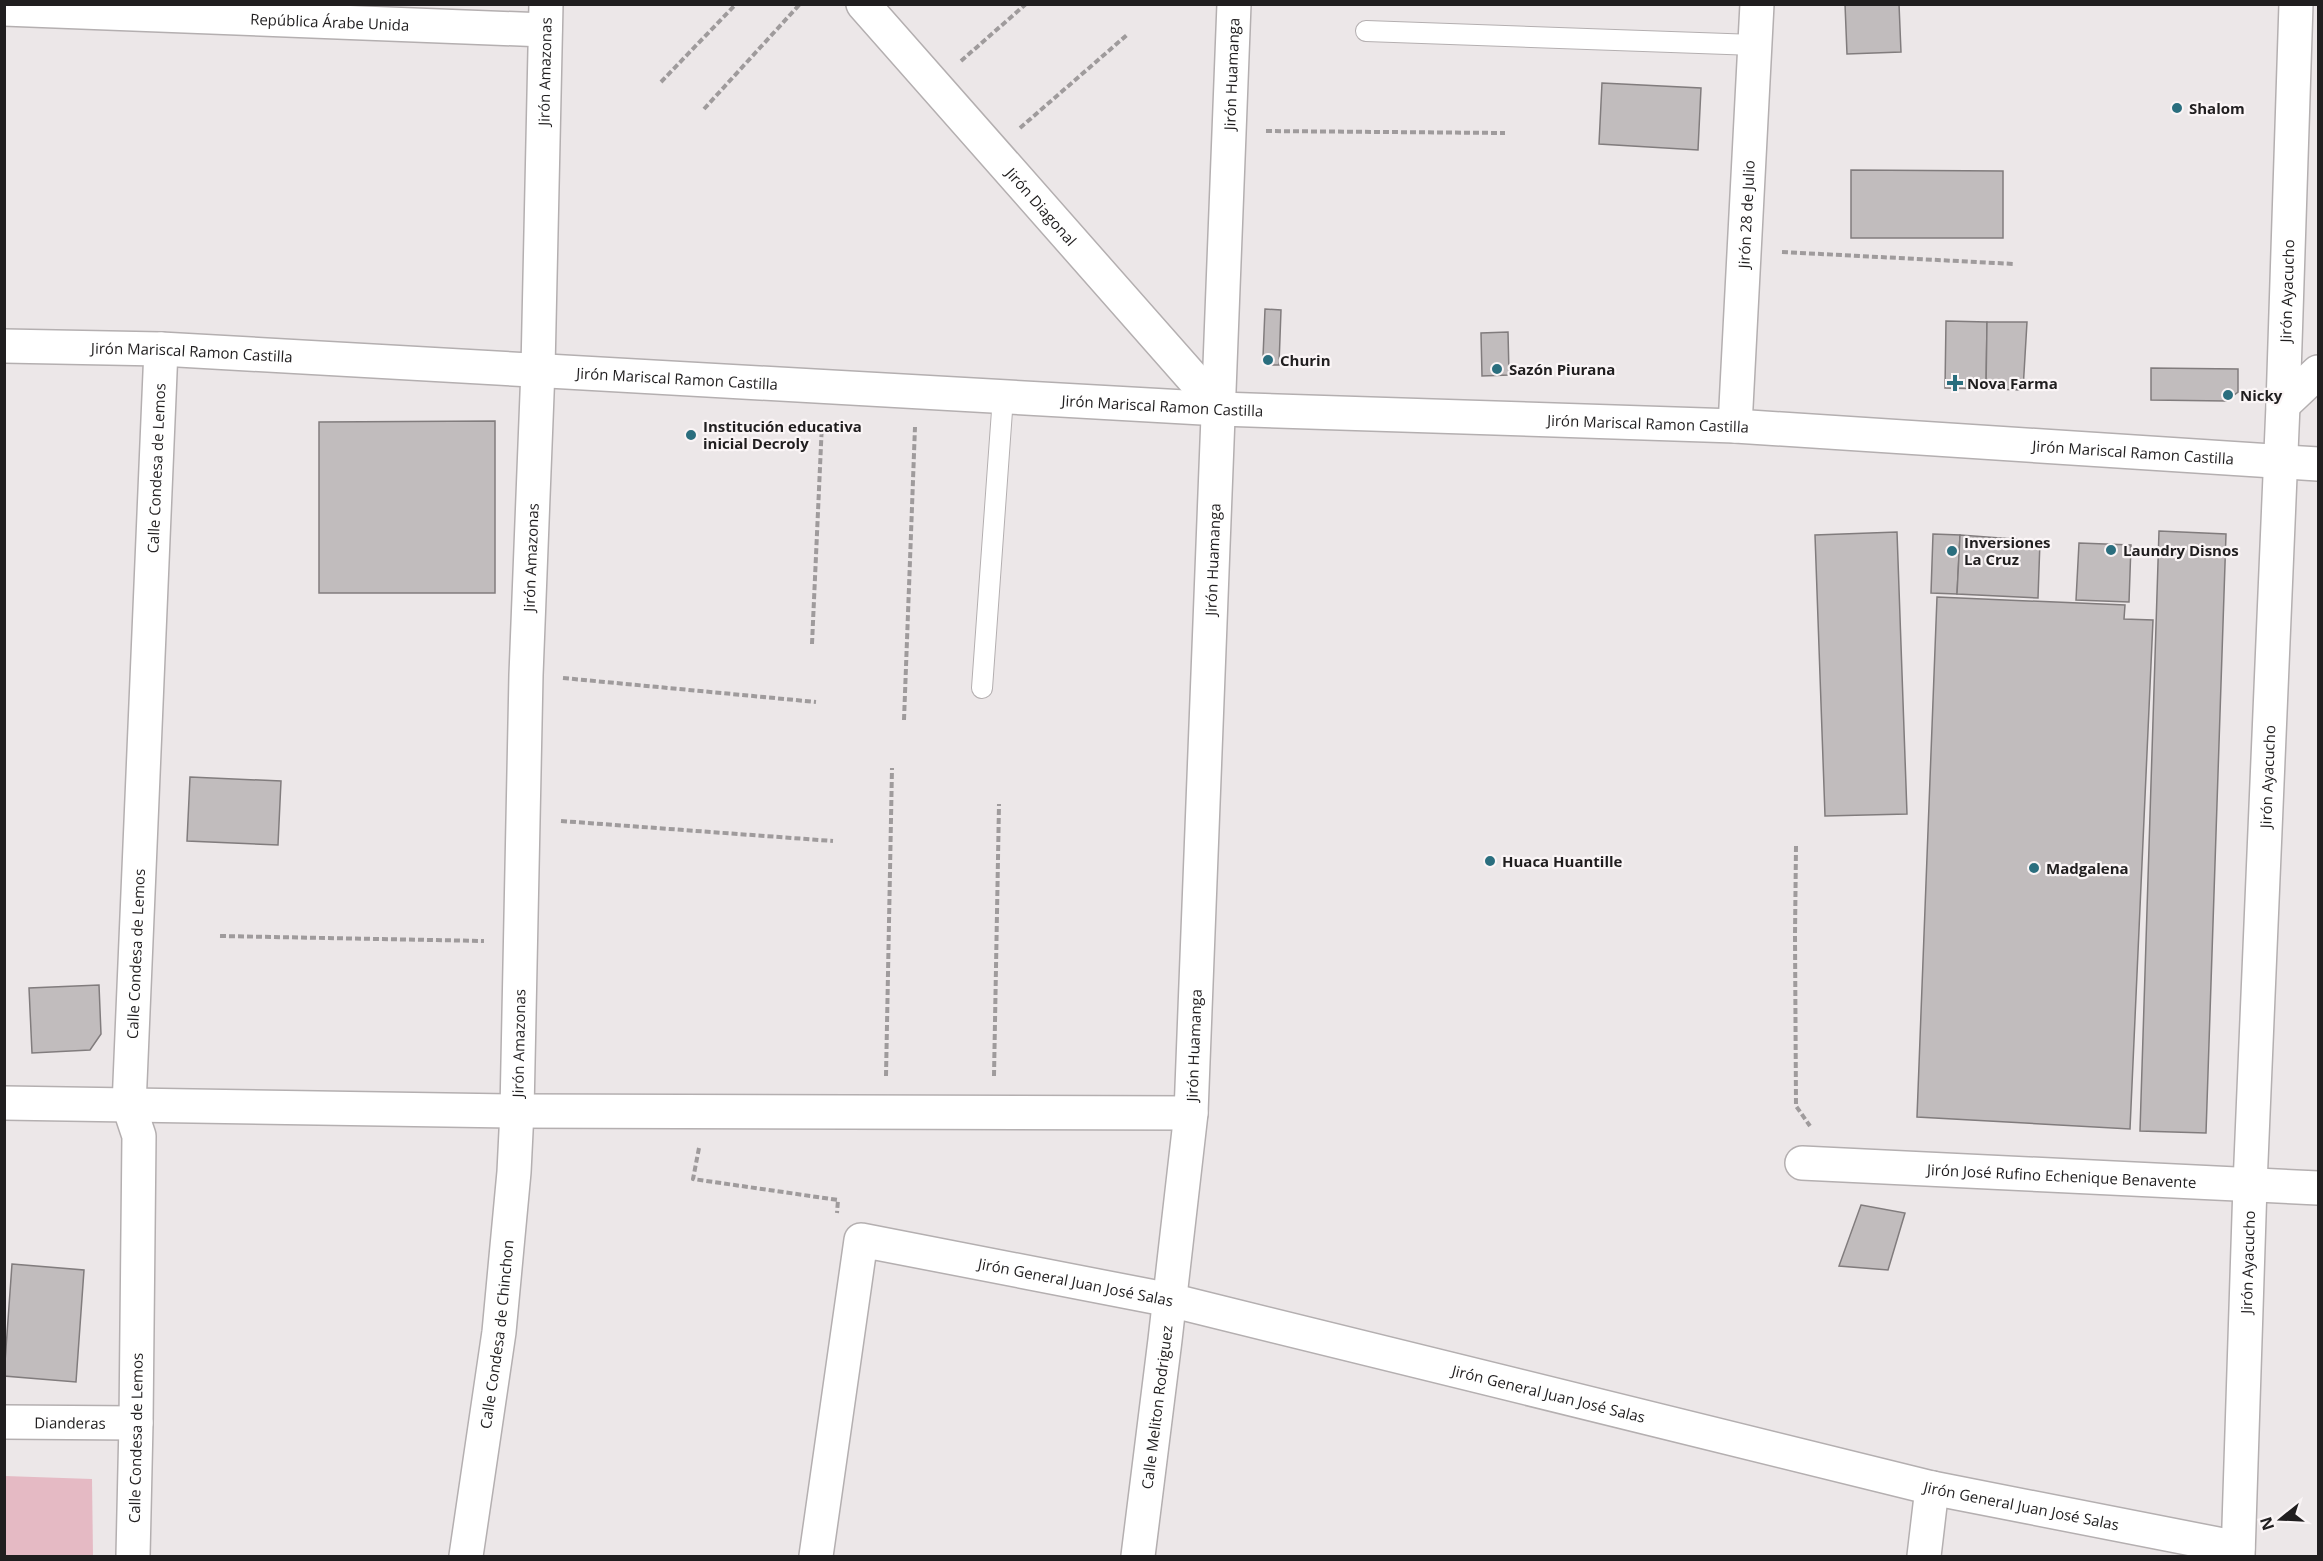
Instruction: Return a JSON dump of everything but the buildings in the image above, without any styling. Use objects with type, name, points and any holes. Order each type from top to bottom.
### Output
[{"type":"street","name":"Jirón Diagonal","points":[[863,4],[1220,409]]},
{"type":"street","name":"Jirón Huamanga","points":[[1191,1113],[1234,4]]},
{"type":"street","name":"Jirón 28 de Julio","points":[[1735,426],[1757,4]]},
{"type":"street","name":"Jirón Ayacucho","points":[[2238,1552],[2250,1185],[2283,405],[2296,4]]},
{"type":"street","name":"República Árabe Unida","points":[[4,9],[546,17]]},
{"type":"street","name":"Jirón Amazonas","points":[[517,1111],[526,675],[538,369],[546,17]]},
{"type":"street","name":"Jirón Mariscal Ramon Castilla","points":[[4,346],[161,349],[1220,409],[1735,426],[2319,464]]},
{"type":"street","name":"Calle Condesa de Lemos","points":[[133,1557],[139,1136],[129,1106],[161,349]]},
{"type":"street","points":[[2283,405],[2319,372]]},
{"type":"street","points":[[4,1103],[517,1111],[1191,1113]]},
{"type":"street","name":"Calle Condesa de Chinchon","points":[[466,1557],[499,1332],[514,1172],[517,1111]]},
{"type":"street","name":"Calle Meliton Rodriguez","points":[[1137,1557],[1191,1113]]},
{"type":"street","name":"Jirón José Rufino Echenique Benavente","points":[[1802,1163],[2319,1188]]},
{"type":"street","points":[[816,1557],[860,1245]]},
{"type":"street","name":"Jirón General Juan José Salas","points":[[860,1245],[1170,1300],[1932,1488],[2238,1552]]},
{"type":"street","name":"Dianderas","points":[[4,1422],[136,1423]]},
{"type":"street","points":[[1924,1557],[1932,1488]]},
{"type":"lane","points":[[1366,31],[1755,45]]},
{"type":"lane","points":[[982,688],[1003,397]]},
{"type":"path","points":[[661,82],[736,4]]},
{"type":"path","points":[[704,109],[800,4]]},
{"type":"path","points":[[934,85],[1026,4]]},
{"type":"path","points":[[993,152],[1128,34]]},
{"type":"path","points":[[1229,131],[1505,133]]},
{"type":"path","points":[[1744,250],[2015,264]]},
{"type":"path","points":[[812,644],[824,387]]},
{"type":"path","points":[[904,720],[916,393]]},
{"type":"path","points":[[526,675],[816,702]]},
{"type":"path","points":[[885,1112],[892,768]]},
{"type":"path","points":[[994,1112],[999,804]]},
{"type":"path","points":[[523,818],[833,841]]},
{"type":"path","points":[[1796,846],[1794,936],[1796,1106],[1836,1165]]},
{"type":"path","points":[[220,936],[521,942]]},
{"type":"path","points":[[705,1112],[693,1179],[838,1200],[835,1245],[860,1245]]},
{"type":"shaded area","points":[[5,1476],[92,1479],[93,1556],[5,1556]]},
{"type":"place","name":"Shalom","points":[[2177,108]]},
{"type":"place","name":"Churin","points":[[1268,360]]},
{"type":"place","name":"Sazón Piurana","points":[[1497,369]]},
{"type":"place","name":"Nova Farma","points":[[1955,383]]},
{"type":"place","name":"Nicky","points":[[2228,395]]},
{"type":"place","name":"Institución educativa inicial Decroly","points":[[691,435]]},
{"type":"place","name":"Laundry Disnos","points":[[2111,550]]},
{"type":"place","name":"Inversiones La Cruz","points":[[1952,551]]},
{"type":"place","name":"Huaca Huantille","points":[[1490,861]]},
{"type":"place","name":"Madgalena","points":[[2034,868]]}]
